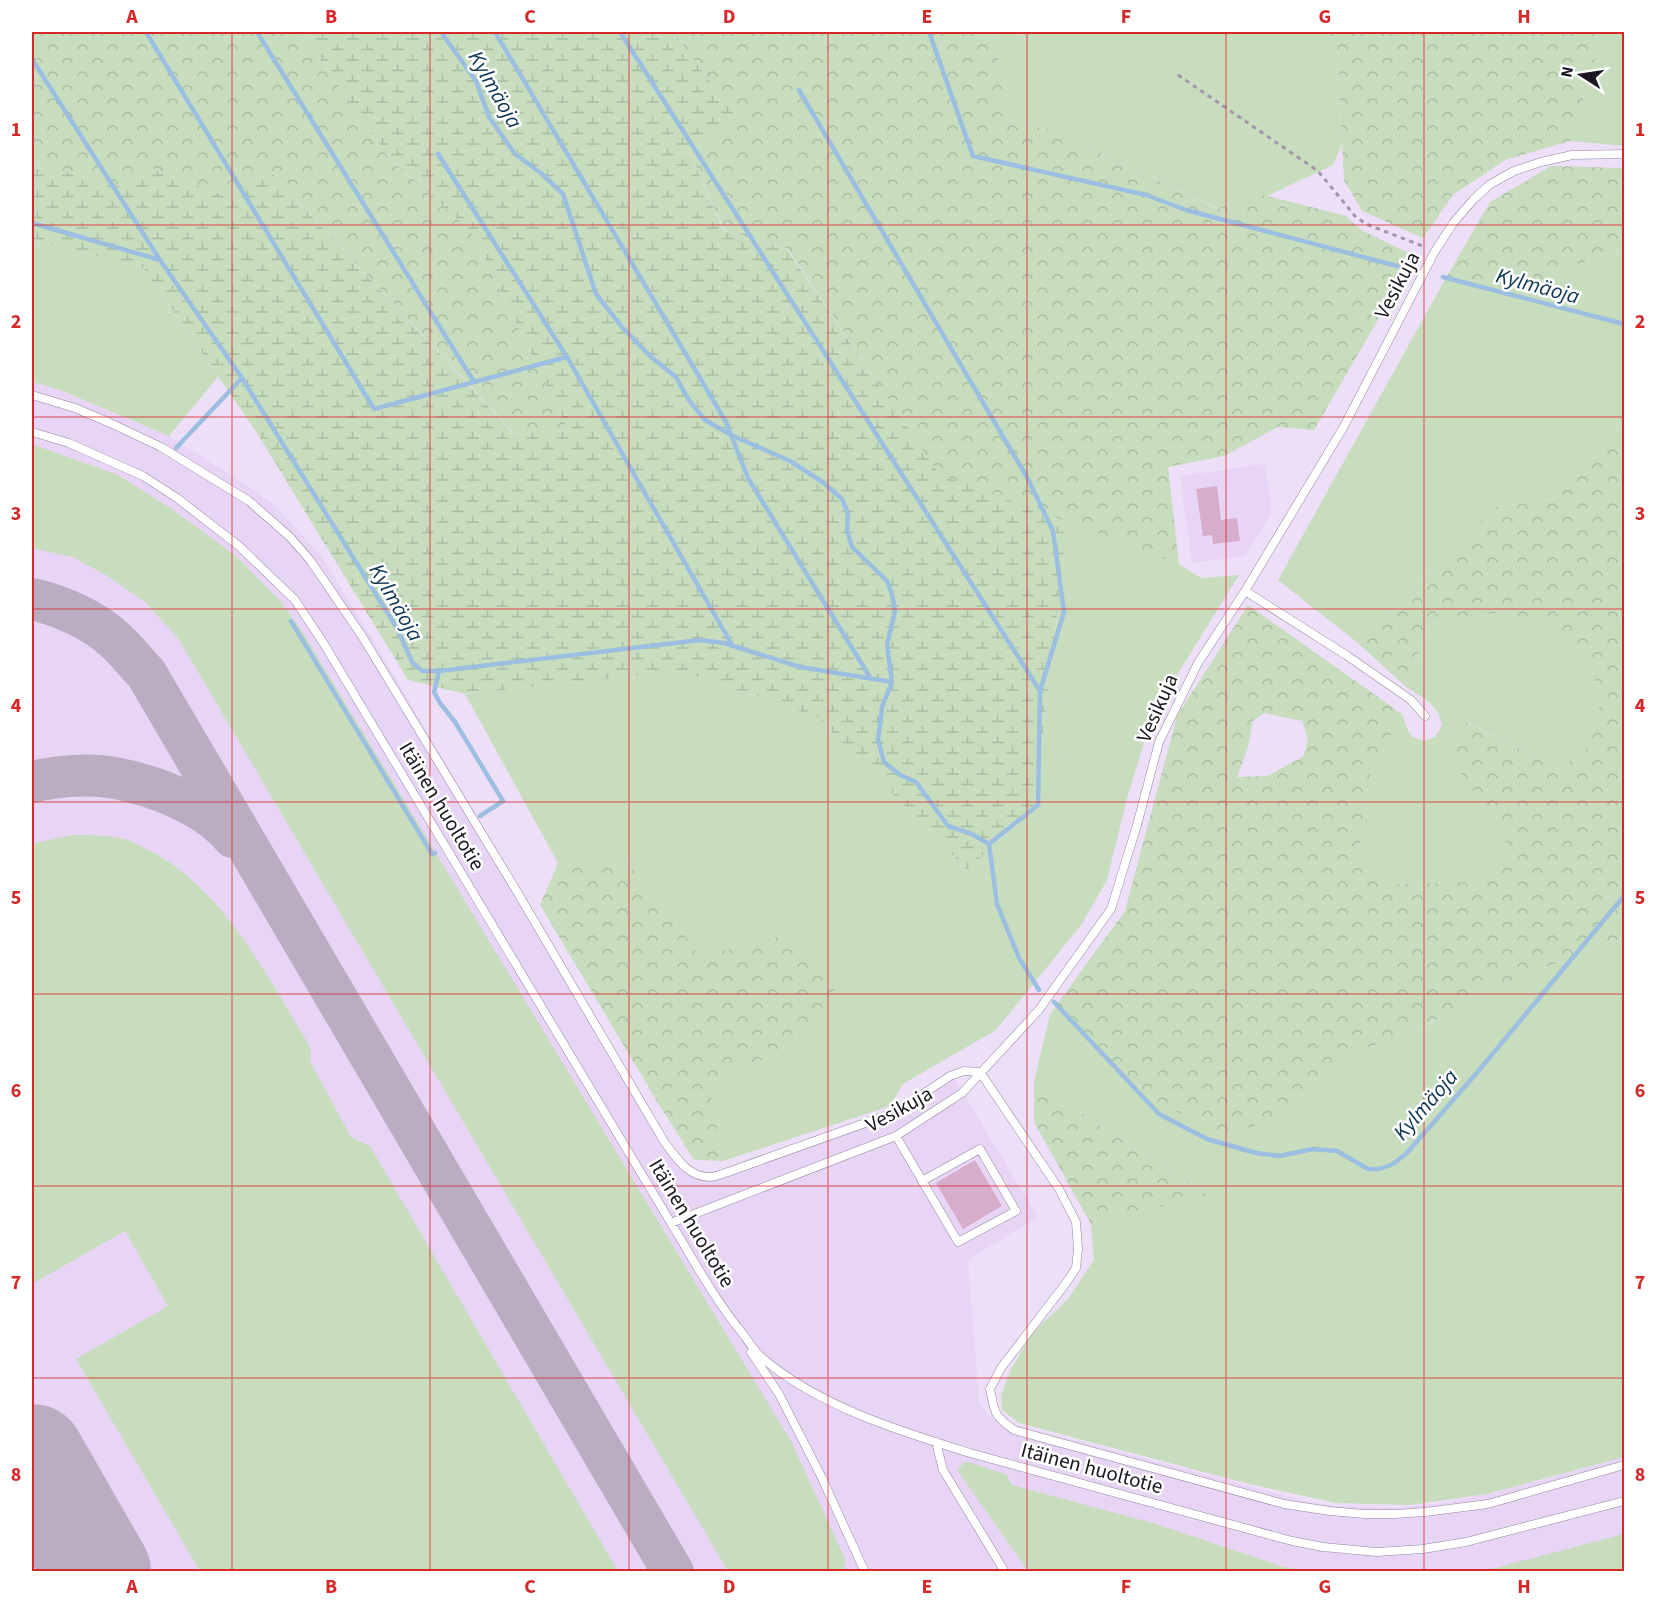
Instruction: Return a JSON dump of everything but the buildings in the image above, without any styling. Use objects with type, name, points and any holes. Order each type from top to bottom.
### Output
[{"type":"lane","name":"Vesikuja","points":[[671,1223],[896,1136],[962,1093],[1038,1011],[1111,909],[1159,742],[1198,663],[1245,591],[1343,428],[1435,251],[1454,222],[1489,185],[1514,171],[1572,155],[1624,154]]},
{"type":"lane","points":[[32,395],[75,408],[161,447],[249,501],[290,537],[310,560],[362,636],[666,1143],[682,1165],[697,1174],[710,1177],[728,1172],[896,1112],[950,1076],[964,1071],[980,1072],[1059,1189],[1076,1222],[1078,1250],[1076,1268],[1001,1368],[990,1389],[998,1419],[1014,1430],[1284,1504],[1364,1514],[1425,1512],[1488,1503],[1624,1465]]},
{"type":"lane","name":"Itäinen huoltotie","points":[[32,432],[69,443],[143,476],[177,498],[239,546],[295,600],[324,644],[729,1317],[759,1354],[791,1380],[876,1421],[936,1442],[1292,1541],[1323,1547],[1377,1552],[1424,1549],[1466,1542],[1624,1500]]},
{"type":"lane","points":[[1245,591],[1346,655],[1411,700],[1425,716]]},
{"type":"lane","points":[[896,1136],[922,1181],[958,1242],[1016,1211],[980,1149],[922,1181]]},
{"type":"lane","points":[[729,1317],[779,1394],[821,1476],[865,1572]]},
{"type":"lane","points":[[936,1442],[943,1470],[1005,1572]]},
{"type":"path","points":[[1178,75],[1318,171],[1355,216],[1366,224],[1435,251]]},
{"type":"shaded area","points":[[32,382],[59,390],[169,436],[273,504],[320,554],[519,887],[664,1144],[680,1168],[693,1178],[702,1181],[711,1180],[903,1111],[954,1078],[1038,1217],[968,1260],[979,1401],[987,1414],[994,1419],[1305,1501],[1336,1506],[1395,1508],[1444,1503],[1501,1491],[1624,1457],[1624,1571],[32,1571]]},
{"type":"shaded area","points":[[1265,464],[1272,512],[1245,556],[1192,563],[1180,476]]},
{"type":"green space","points":[[32,32],[301,32],[389,158],[471,231],[568,429],[516,435],[271,172],[218,193],[148,167],[118,186],[32,162]]},
{"type":"green space","points":[[301,32],[673,32],[739,120],[689,152],[724,231],[787,249],[939,474],[1068,522],[1034,809],[967,870],[817,717],[680,671],[465,694],[408,680],[255,430],[144,269],[32,239],[32,162],[118,186],[148,167],[218,193],[271,172],[515,435],[568,429],[471,231],[389,158]]},
{"type":"green space","points":[[673,32],[976,32],[995,39],[1007,121],[1052,130],[1218,209],[1252,192],[1346,216],[1361,230],[1415,256],[1314,430],[1278,427],[1224,456],[1168,467],[1179,564],[939,475],[788,249],[725,231],[689,152],[739,120]]},
{"type":"green space","points":[[976,32],[1015,32],[1022,35],[1034,32],[1327,32],[1337,48],[1342,144],[1333,165],[1267,196],[1252,192],[1219,209],[1052,130],[1007,121],[995,39]]},
{"type":"green space","points":[[1327,32],[1591,32],[1601,41],[1570,141],[1505,160],[1453,195],[1423,238],[1362,211],[1344,180],[1337,48]]},
{"type":"green space","points":[[1591,32],[1624,32],[1624,146],[1570,141],[1601,41]]},
{"type":"green space","points":[[1551,166],[1624,168],[1624,252],[1606,251],[1529,290],[1447,276],[1490,202]]},
{"type":"green space","points":[[32,239],[144,269],[218,377],[169,436],[60,390],[32,382]]},
{"type":"green space","points":[[1606,251],[1624,252],[1624,428],[1618,427],[1550,500],[1495,507],[1358,643],[1278,580],[1447,276],[1529,290]]},
{"type":"green space","points":[[1618,427],[1624,428],[1624,937],[1496,987],[1426,1025],[1365,1049],[1304,1098],[1234,1137],[1127,1090],[1092,1049],[1050,1014],[1125,911],[1177,716],[1248,605],[1402,714],[1371,774],[1358,857],[1390,884],[1465,882],[1515,854],[1447,752],[1464,721],[1556,767],[1584,755],[1599,706],[1593,671],[1568,637],[1505,612],[1430,623],[1406,687],[1358,643],[1495,507],[1550,500]],"holes":[[[1264,713],[1302,721],[1308,738],[1304,756],[1267,776],[1237,777],[1248,747],[1253,721]]]},
{"type":"green space","points":[[32,444],[118,475],[172,509],[236,556],[281,602],[302,631],[792,1443],[846,1561],[843,1571],[728,1571],[178,638],[145,602],[106,575],[72,557],[32,548]]},
{"type":"green space","points":[[1068,522],[1179,564],[1201,578],[1239,575],[1164,696],[1145,740],[1128,795],[1107,880],[1082,924],[996,1030],[903,1084],[890,1106],[723,1161],[709,1082],[806,1042],[788,934],[701,958],[625,858],[558,863],[465,694],[680,671],[817,717],[967,870],[1034,809]]},
{"type":"green space","points":[[1505,612],[1568,637],[1593,671],[1599,706],[1584,755],[1556,767],[1465,721],[1515,854],[1465,882],[1390,884],[1358,857],[1371,774],[1402,714],[1408,731],[1413,737],[1424,741],[1435,737],[1442,725],[1433,706],[1406,687],[1430,623]]},
{"type":"green space","points":[[71,835],[126,839],[170,863],[196,884],[240,934],[311,1048],[310,1061],[351,1137],[370,1146],[618,1571],[200,1571],[76,1359],[168,1306],[125,1231],[32,1284],[32,844]]},
{"type":"green space","points":[[625,858],[701,957],[788,934],[837,987],[806,1042],[709,1082],[723,1161],[694,1160],[540,905],[558,863]]},
{"type":"green space","points":[[1624,937],[1624,1457],[1487,1494],[1411,1505],[1336,1503],[1245,1483],[1019,1423],[1002,1410],[1001,1396],[1010,1371],[1032,1333],[1067,1300],[1094,1260],[1091,1224],[1207,1194],[1034,1082],[1050,1014],[1092,1049],[1127,1090],[1304,1098],[1365,1049],[1426,1025],[1496,987]]},
{"type":"green space","points":[[1034,1082],[1208,1195],[1091,1224],[1034,1122]]},
{"type":"green space","points":[[966,1461],[1007,1475],[1012,1485],[1156,1524],[1281,1566],[1306,1571],[1028,1571],[957,1470]]},
{"type":"green space","points":[[1624,1533],[1624,1571],[1484,1571],[1616,1536]]},
{"type":"waterway","points":[[146,32],[374,409],[567,357],[732,645]]},
{"type":"waterway","points":[[257,32],[474,382]]},
{"type":"waterway","name":"Kylmäoja","points":[[441,32],[476,81],[489,117],[515,154],[541,173],[563,194],[596,294],[622,327],[651,357],[676,377],[688,399],[705,420],[731,435],[790,461],[824,483],[842,499],[848,514],[847,530],[852,547],[887,581],[895,611],[887,645],[892,682],[882,707],[878,740],[884,762],[900,775],[916,782],[948,826],[972,834],[989,844],[997,904],[1019,958],[1039,990]]},
{"type":"waterway","points":[[495,32],[726,422],[748,478],[871,679]]},
{"type":"waterway","points":[[620,32],[1040,691],[1038,805],[989,844]]},
{"type":"waterway","points":[[929,32],[973,156],[1146,195],[1186,210],[1401,267]]},
{"type":"waterway","points":[[32,59],[160,260]]},
{"type":"waterway","points":[[799,90],[1028,479],[1053,531],[1064,612],[1040,691]]},
{"type":"waterway","points":[[438,154],[567,357]]},
{"type":"waterway","name":"Kylmäoja","points":[[32,223],[160,260],[242,378],[398,630],[412,662],[422,671],[439,671],[700,640],[724,643],[800,667],[892,682]]},
{"type":"waterway","name":"Kylmäoja","points":[[1443,277],[1624,324]]},
{"type":"waterway","points":[[176,448],[242,378]]},
{"type":"waterway","points":[[291,621],[432,854],[435,853]]},
{"type":"waterway","points":[[439,671],[434,692],[503,801],[480,816]]},
{"type":"waterway","name":"Kylmäoja","points":[[1054,1002],[1159,1114],[1207,1139],[1256,1153],[1279,1156],[1313,1149],[1337,1151],[1368,1169],[1380,1169],[1393,1164],[1406,1154],[1624,896]]},
{"type":"taxiway","points":[[32,599],[88,620],[107,633],[146,673],[673,1572]]},
{"type":"taxiway","points":[[32,782],[84,775],[105,776],[147,786],[195,806],[209,815],[233,837]]},
{"type":"runway","points":[[32,1457],[98,1572]]}]
